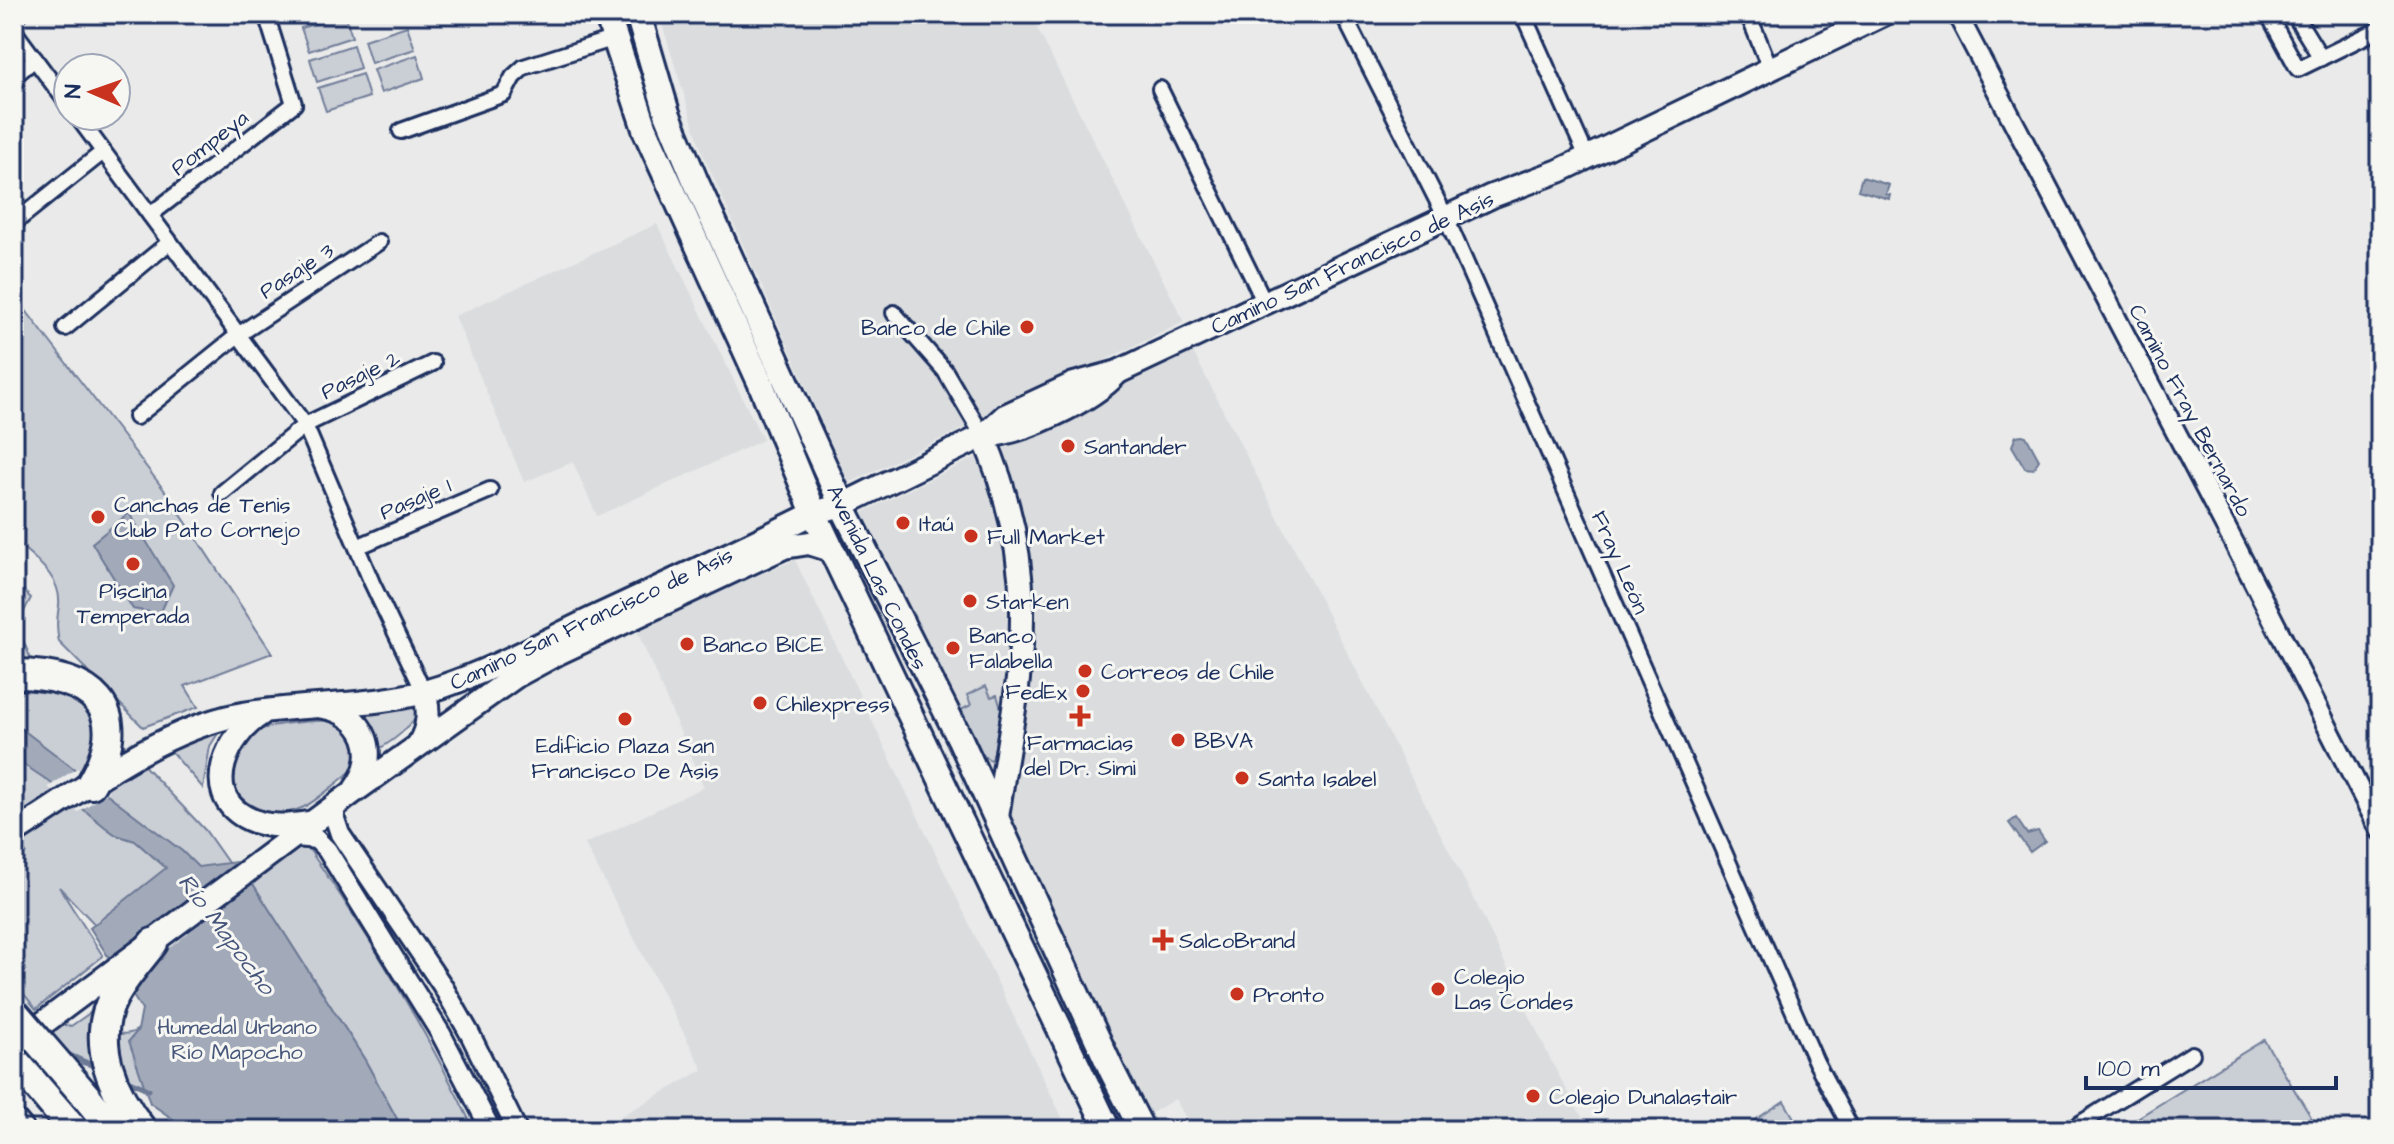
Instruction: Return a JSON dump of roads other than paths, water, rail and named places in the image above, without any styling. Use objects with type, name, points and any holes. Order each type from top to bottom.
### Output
[{"type":"highway","points":[[14,674],[45,676],[74,684],[101,705],[108,718],[110,737],[106,756],[91,784]]},
{"type":"highway","points":[[130,1126],[110,1078],[105,1029],[111,1001],[153,943]]},
{"type":"highway","points":[[14,1013],[89,1100],[130,1126]]},
{"type":"highway","points":[[14,1058],[69,1124]]},
{"type":"highway","points":[[14,1124],[19,1130]]},
{"type":"main road","name":"Avenida Las Condes","points":[[607,14],[646,132],[760,382],[814,513],[1108,1130]]},
{"type":"main road","name":"Avenida Las Condes","points":[[638,14],[680,147],[842,505],[997,818],[1142,1130]]},
{"type":"main road","name":"Camino San Francisco de Asís","points":[[14,833],[173,736],[204,724],[270,710],[319,707],[424,692],[505,660],[814,513],[842,505],[983,436],[1018,431],[1094,393],[1118,372],[1446,218],[1587,157],[1884,14]]},
{"type":"main road","points":[[983,436],[1012,521],[1021,583],[1017,675],[997,818]]},
{"type":"main road","name":"Camino San Francisco de Asís","points":[[14,1045],[344,799],[516,676],[560,652],[784,547],[809,543],[831,550]]},
{"type":"main road","points":[[419,744],[428,723],[424,692]]},
{"type":"main road","points":[[319,707],[345,714],[363,733],[368,746],[366,772],[344,799]]},
{"type":"main road","points":[[270,710],[249,721],[233,739],[222,772],[225,794],[236,811],[255,822],[279,825],[316,822]]},
{"type":"main road","points":[[1016,939],[1039,955],[1059,956]]},
{"type":"street","name":"Pompeya","points":[[150,215],[294,104],[266,14]]},
{"type":"street","name":"Fray León","points":[[1343,14],[1446,218],[1816,1062],[1852,1130]]},
{"type":"street","points":[[1523,14],[1587,157]]},
{"type":"street","points":[[1748,14],[1770,68]]},
{"type":"street","name":"Camino Fray Bernardo","points":[[1957,14],[2235,545],[2380,830]]},
{"type":"street","points":[[2268,14],[2298,69],[2380,29]]},
{"type":"street","points":[[2294,14],[2321,58]]},
{"type":"street","points":[[14,31],[52,82]]},
{"type":"street","points":[[401,131],[504,94],[513,77],[524,67],[615,38]]},
{"type":"street","points":[[14,76],[35,59]]},
{"type":"street","points":[[1160,89],[1265,303]]},
{"type":"street","points":[[89,132],[305,425],[424,692]]},
{"type":"street","points":[[14,223],[103,152]]},
{"type":"street","points":[[65,328],[170,242]]},
{"type":"street","name":"Pasaje 3","points":[[136,417],[238,335],[379,242]]},
{"type":"street","points":[[894,313],[945,371],[983,436]]},
{"type":"street","name":"Pasaje 2","points":[[222,493],[305,425],[433,363]]},
{"type":"street","name":"Pasaje 1","points":[[357,547],[490,490]]},
{"type":"street","points":[[344,799],[335,819],[340,834],[442,985],[517,1130]]},
{"type":"street","points":[[296,837],[316,839],[327,850],[441,1034],[491,1130]]},
{"type":"street","points":[[2070,1130],[2192,1054]]},
{"type":"water","points":[[1862,177],[1889,185],[1886,194],[1890,195],[1889,199],[1858,190]]},
{"type":"water","points":[[2016,436],[2026,436],[2039,460],[2033,469],[2025,468],[2012,446]]},
{"type":"water","name":"Piscina Temperada","points":[[129,513],[173,585],[160,614],[133,609],[92,543]]},
{"type":"water","name":"Humedal Urbano Río Mapocho","points":[[14,723],[182,851],[198,867],[236,862],[365,1060],[403,1130],[189,1130],[150,1103],[129,1041],[138,1030],[142,1010],[90,928],[166,868],[135,841],[116,835],[14,758]]},
{"type":"water","points":[[2016,818],[2027,834],[2038,831],[2045,841],[2030,852],[2009,823]]},
{"type":"waterway","points":[[63,1052],[97,1067]]},
{"type":"waterway","points":[[125,1079],[149,1090]]},
{"type":"waterway","points":[[165,1125],[172,1130]]},
{"type":"place","name":"Banco de Chile","points":[[1027,327]]},
{"type":"place","name":"Santander","points":[[1068,446]]},
{"type":"place","name":"Canchas de Tenis Club Pato Cornejo","points":[[98,517]]},
{"type":"place","name":"Itaú","points":[[903,523]]},
{"type":"place","name":"Full Market","points":[[971,536]]},
{"type":"place","name":"Piscina Temperada","points":[[133,564]]},
{"type":"place","name":"Starken","points":[[970,601]]},
{"type":"place","name":"Banco BICE","points":[[687,644]]},
{"type":"place","name":"Banco Falabella","points":[[953,648]]},
{"type":"place","name":"Correos de Chile","points":[[1085,671]]},
{"type":"place","name":"FedEx","points":[[1083,691]]},
{"type":"place","name":"Chilexpress","points":[[760,703]]},
{"type":"place","name":"Farmacias del Dr. Simi","points":[[1080,716]]},
{"type":"place","name":"Edificio Plaza San Francisco De Asis","points":[[625,719]]},
{"type":"place","name":"BBVA","points":[[1178,740]]},
{"type":"place","name":"Santa Isabel","points":[[1242,778]]},
{"type":"place","name":"SalcoBrand","points":[[1163,940]]},
{"type":"place","name":"Colegio Las Condes","points":[[1438,989]]},
{"type":"place","name":"Pronto","points":[[1237,994]]},
{"type":"place","name":"Colegio Dunalastair","points":[[1533,1096]]},
{"type":"water label","name":"Río Mapocho","points":[[227,934]]}]
